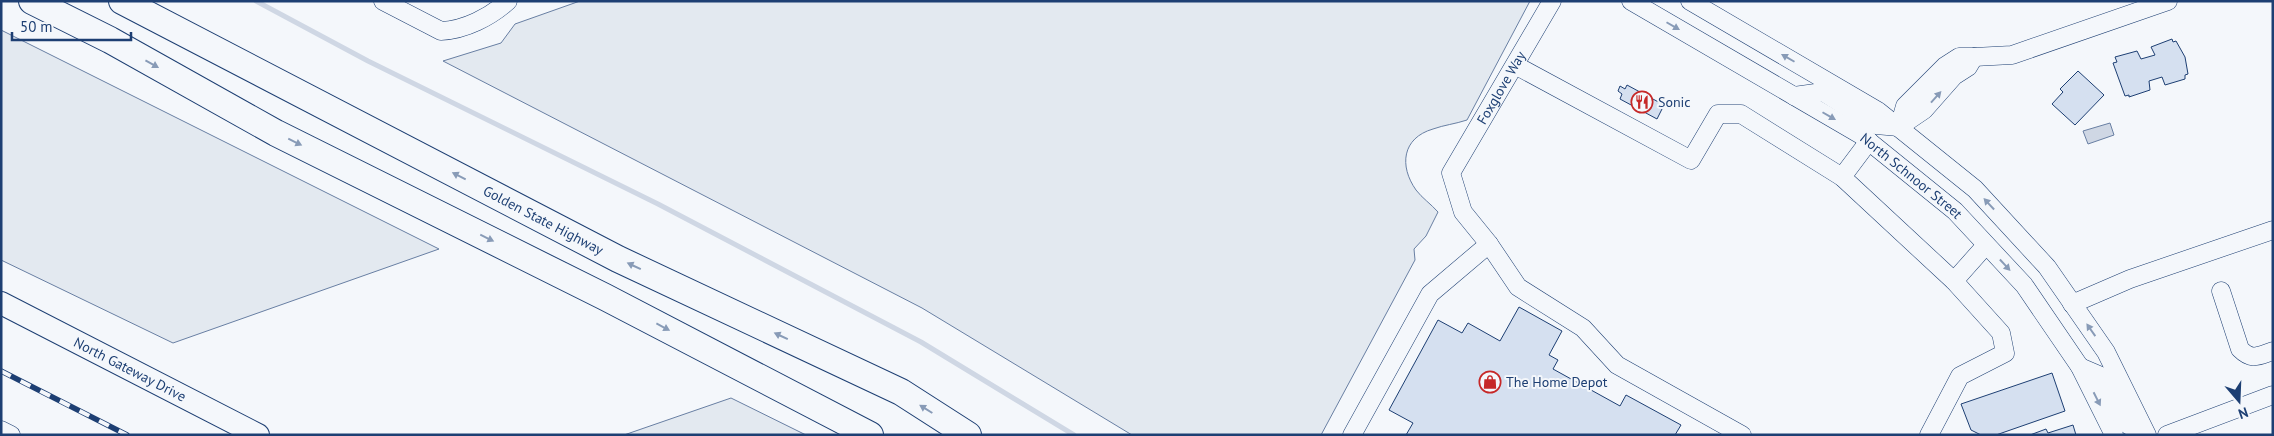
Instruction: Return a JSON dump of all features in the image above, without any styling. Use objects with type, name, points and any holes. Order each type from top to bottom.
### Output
[{"type":"highway","points":[[18,1],[110,40]]},
{"type":"highway","points":[[32,1],[110,40],[276,132],[605,297],[870,435]]},
{"type":"highway","name":"Golden State Highway","points":[[122,1],[618,259],[901,392],[968,435]]},
{"type":"main road","name":"North Gateway Drive","points":[[1,303],[258,435]]},
{"type":"street","points":[[383,1],[441,31],[451,31],[495,13],[508,1]]},
{"type":"street","name":"Foxglove Way","points":[[1489,244],[1463,212],[1451,173],[1552,1]]},
{"type":"street","name":"North Schnoor Street","points":[[1631,1],[1869,141],[1955,211],[2024,286],[2080,367],[2114,435]]},
{"type":"street","points":[[1690,1],[1878,111],[1975,189],[2047,267],[2106,352],[2146,435]]},
{"type":"street","points":[[1794,96],[1823,92],[1876,125],[1898,127],[1924,110],[1954,76],[1968,67],[1974,57],[2012,55],[2168,1]]},
{"type":"street","points":[[1515,65],[1691,160],[1718,114],[1741,114],[1842,177],[1954,281],[2001,333],[2005,353],[1960,376],[1929,435]]},
{"type":"street","points":[[1842,177],[1869,141]]},
{"type":"street","points":[[2072,304],[2130,279],[2273,230]]},
{"type":"street","points":[[1352,435],[1430,294],[1489,244],[1518,287],[1583,328],[1617,366],[1742,435]]},
{"type":"street","points":[[1954,281],[1986,245]]},
{"type":"street","points":[[2221,291],[2240,349],[2247,356],[2256,357],[2273,351]]},
{"type":"street","points":[[2080,367],[2101,376],[2126,423],[2146,435]]},
{"type":"street","points":[[2167,435],[2273,395]]},
{"type":"street","points":[[1,430],[11,435]]},
{"type":"shaded area","points":[[580,1],[1530,1],[1467,120],[1423,133],[1415,139],[1406,154],[1407,172],[1411,181],[1418,193],[1438,212],[1426,236],[1414,249],[1415,260],[1321,435],[1132,435],[922,308],[443,61],[501,43],[515,24]]},
{"type":"shaded area","points":[[1,30],[439,249],[173,343],[1,260]]},
{"type":"shaded area","points":[[2110,123],[2114,135],[2088,144],[2083,131]]},
{"type":"shaded area","points":[[731,398],[806,435],[624,435]]},
{"type":"building","points":[[2172,39],[2173,42],[2176,41],[2185,57],[2188,74],[2185,75],[2185,79],[2165,85],[2162,77],[2149,81],[2150,90],[2129,97],[2129,95],[2125,96],[2113,63],[2117,62],[2115,57],[2137,51],[2141,59],[2155,55],[2151,47]]},
{"type":"building","points":[[2078,71],[2104,95],[2075,125],[2052,104],[2063,92],[2060,89]]},
{"type":"building","name":"Sonic","points":[[1627,85],[1664,105],[1657,119],[1620,99],[1622,94],[1618,91],[1620,86],[1625,89]]},
{"type":"building","name":"The Home Depot","points":[[1519,307],[1562,331],[1549,355],[1558,360],[1553,369],[1620,406],[1626,395],[1681,425],[1675,435],[1406,435],[1413,423],[1389,410],[1438,320],[1462,333],[1468,323],[1500,341]]},
{"type":"building","points":[[2052,373],[2065,411],[1996,435],[1981,435],[1971,430],[1961,404]]},
{"type":"building","points":[[2073,425],[2076,435],[2030,435],[2046,429],[2048,433]]},
{"type":"waterway","points":[[256,1],[368,61],[658,204],[921,342],[1074,435]]},
{"type":"railway","points":[[1,371],[127,435]]},
{"type":"place","name":"Sonic","points":[[1642,102]]},
{"type":"place","name":"The Home Depot","points":[[1490,382]]}]
